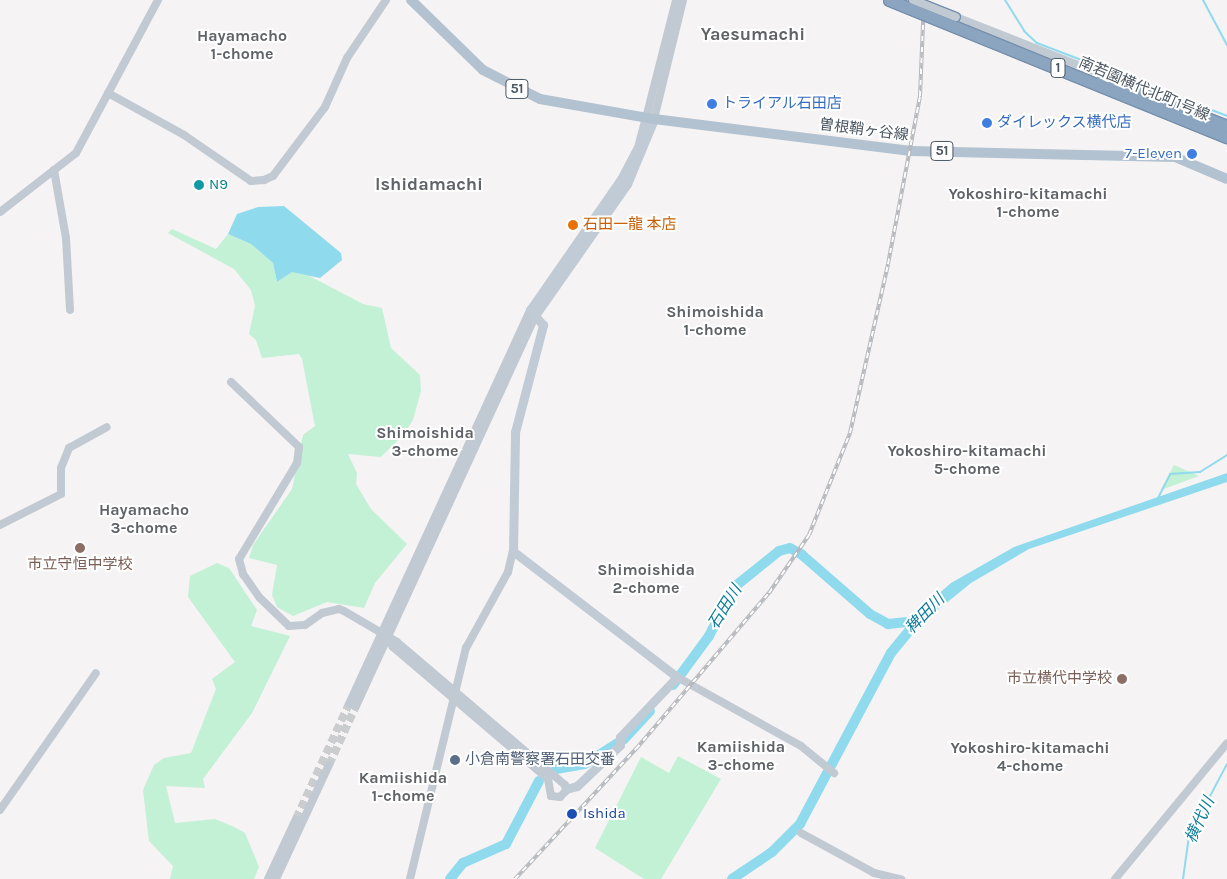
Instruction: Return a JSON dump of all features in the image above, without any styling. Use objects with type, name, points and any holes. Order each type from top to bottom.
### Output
[{"type":"highway","name":"1","points":[[905,0],[1227,125]]},
{"type":"highway","name":"1","points":[[886,1],[1227,138]]},
{"type":"main road","name":"曽根鞘ヶ谷線","points":[[411,0],[468,58],[498,80],[540,99],[650,118],[911,151],[1174,157],[1227,179]]},
{"type":"main road","points":[[566,789],[577,786],[677,677],[513,551],[515,432],[543,325],[533,312],[627,184],[650,118]]},
{"type":"street","points":[[0,212],[76,153],[158,0]]},
{"type":"street","points":[[108,93],[184,135],[251,181],[264,180],[273,176],[325,107],[347,58],[386,0]]},
{"type":"street","points":[[650,118],[676,0]]},
{"type":"street","points":[[650,118],[683,0]]},
{"type":"street","name":"南若園横代北町1号線","points":[[913,0],[1227,125]]},
{"type":"street","name":"南若園横代北町1号線","points":[[886,1],[1227,138]]},
{"type":"street","points":[[54,170],[65,231],[70,310]]},
{"type":"street","points":[[352,705],[533,312]]},
{"type":"street","points":[[231,382],[296,440],[300,455],[242,554],[243,574],[288,626],[305,625],[335,609],[384,634],[393,647],[456,696],[566,789],[560,797],[551,796],[548,780],[456,696]]},
{"type":"street","points":[[0,525],[61,494],[61,468],[69,448],[106,427]]},
{"type":"street","points":[[410,879],[468,643],[508,572],[513,551]]},
{"type":"street","points":[[0,810],[96,673]]},
{"type":"street","points":[[677,677],[801,746],[834,773]]},
{"type":"street","points":[[1115,879],[1227,743]]},
{"type":"street","points":[[276,879],[328,765]]},
{"type":"street","points":[[268,879],[296,819]]},
{"type":"street","points":[[801,834],[874,873],[901,879]]},
{"type":"green space","points":[[172,229],[216,249],[228,234],[251,244],[273,263],[277,282],[292,272],[302,272],[363,304],[382,308],[391,348],[420,375],[421,391],[413,420],[403,435],[381,457],[348,454],[357,473],[356,484],[371,509],[407,544],[375,583],[364,608],[327,602],[293,616],[277,607],[272,595],[277,565],[249,558],[253,545],[292,489],[303,435],[315,426],[302,359],[299,354],[262,358],[256,340],[249,334],[255,306],[251,290],[234,269],[168,233]]},
{"type":"green space","points":[[1174,465],[1199,476],[1161,490]]},
{"type":"green space","points":[[217,563],[229,568],[257,610],[251,626],[290,636],[252,713],[203,779],[205,788],[166,786],[175,823],[215,819],[234,827],[245,833],[259,867],[254,879],[170,879],[173,866],[149,841],[143,790],[154,765],[164,758],[191,753],[216,689],[212,679],[235,662],[188,597],[190,576]]},
{"type":"green space","points":[[678,756],[721,779],[661,879],[644,879],[595,848],[641,757],[669,773]]},
{"type":"water","points":[[284,206],[341,253],[342,260],[320,278],[292,272],[277,282],[273,263],[251,244],[228,234],[237,214],[258,207]]},
{"type":"water","points":[[1227,473],[1227,482],[1029,549],[971,583],[918,626],[911,624],[921,609],[951,583],[1014,547]]},
{"type":"waterway","points":[[1005,0],[1024,31],[1037,43],[1227,116]]},
{"type":"waterway","points":[[1203,0],[1227,45]]},
{"type":"waterway","points":[[1158,498],[1170,474],[1200,472],[1227,455]]},
{"type":"waterway","name":"石田川","points":[[673,685],[709,636],[733,588],[779,551],[790,548],[801,554],[870,614],[888,624],[916,621]]},
{"type":"waterway","name":"稗田川","points":[[732,879],[772,852],[800,824],[891,653],[922,615]]},
{"type":"waterway","name":"石田川","points":[[556,769],[585,764],[624,739],[650,711]]},
{"type":"waterway","name":"横代川","points":[[1183,879],[1189,836],[1227,764]]},
{"type":"waterway","name":"石田川","points":[[450,879],[463,863],[506,844],[539,781]]},
{"type":"tunnel","points":[[296,819],[349,704]]},
{"type":"tunnel","points":[[329,765],[356,706]]},
{"type":"railway","points":[[515,879],[636,749],[769,593],[809,535],[850,433],[888,264],[920,96],[924,0]]},
{"type":"place","name":"トライアル石田店","points":[[712,104]]},
{"type":"place","name":"ダイレックス横代店","points":[[987,123]]},
{"type":"place","name":"7-Eleven","points":[[1192,154]]},
{"type":"place","name":"N9","points":[[199,185]]},
{"type":"place","name":"石田一龍 本店","points":[[573,225]]},
{"type":"place","name":"市立守恒中学校","points":[[80,548]]},
{"type":"place","name":"市立横代中学校","points":[[1122,679]]},
{"type":"place","name":"小倉南警察署石田交番","points":[[455,760]]},
{"type":"place","name":"Ishida","points":[[572,814]]},
{"type":"district","name":"Yaesumachi","points":[[753,34]]},
{"type":"district","name":"Hayamacho 1-chome","points":[[242,45]]},
{"type":"district","name":"Ishidamachi","points":[[429,184]]},
{"type":"district","name":"Yokoshiro-kitamachi 1-chome","points":[[1028,203]]},
{"type":"district","name":"Shimoishida 1-chome","points":[[715,321]]},
{"type":"district","name":"Shimoishida 3-chome","points":[[425,442]]},
{"type":"district","name":"Yokoshiro-kitamachi 5-chome","points":[[967,460]]},
{"type":"district","name":"Hayamacho 3-chome","points":[[144,519]]},
{"type":"district","name":"Shimoishida 2-chome","points":[[646,579]]},
{"type":"district","name":"Kamiishida 3-chome","points":[[741,756]]},
{"type":"district","name":"Yokoshiro-kitamachi 4-chome","points":[[1030,757]]},
{"type":"district","name":"Kamiishida 1-chome","points":[[403,787]]}]
